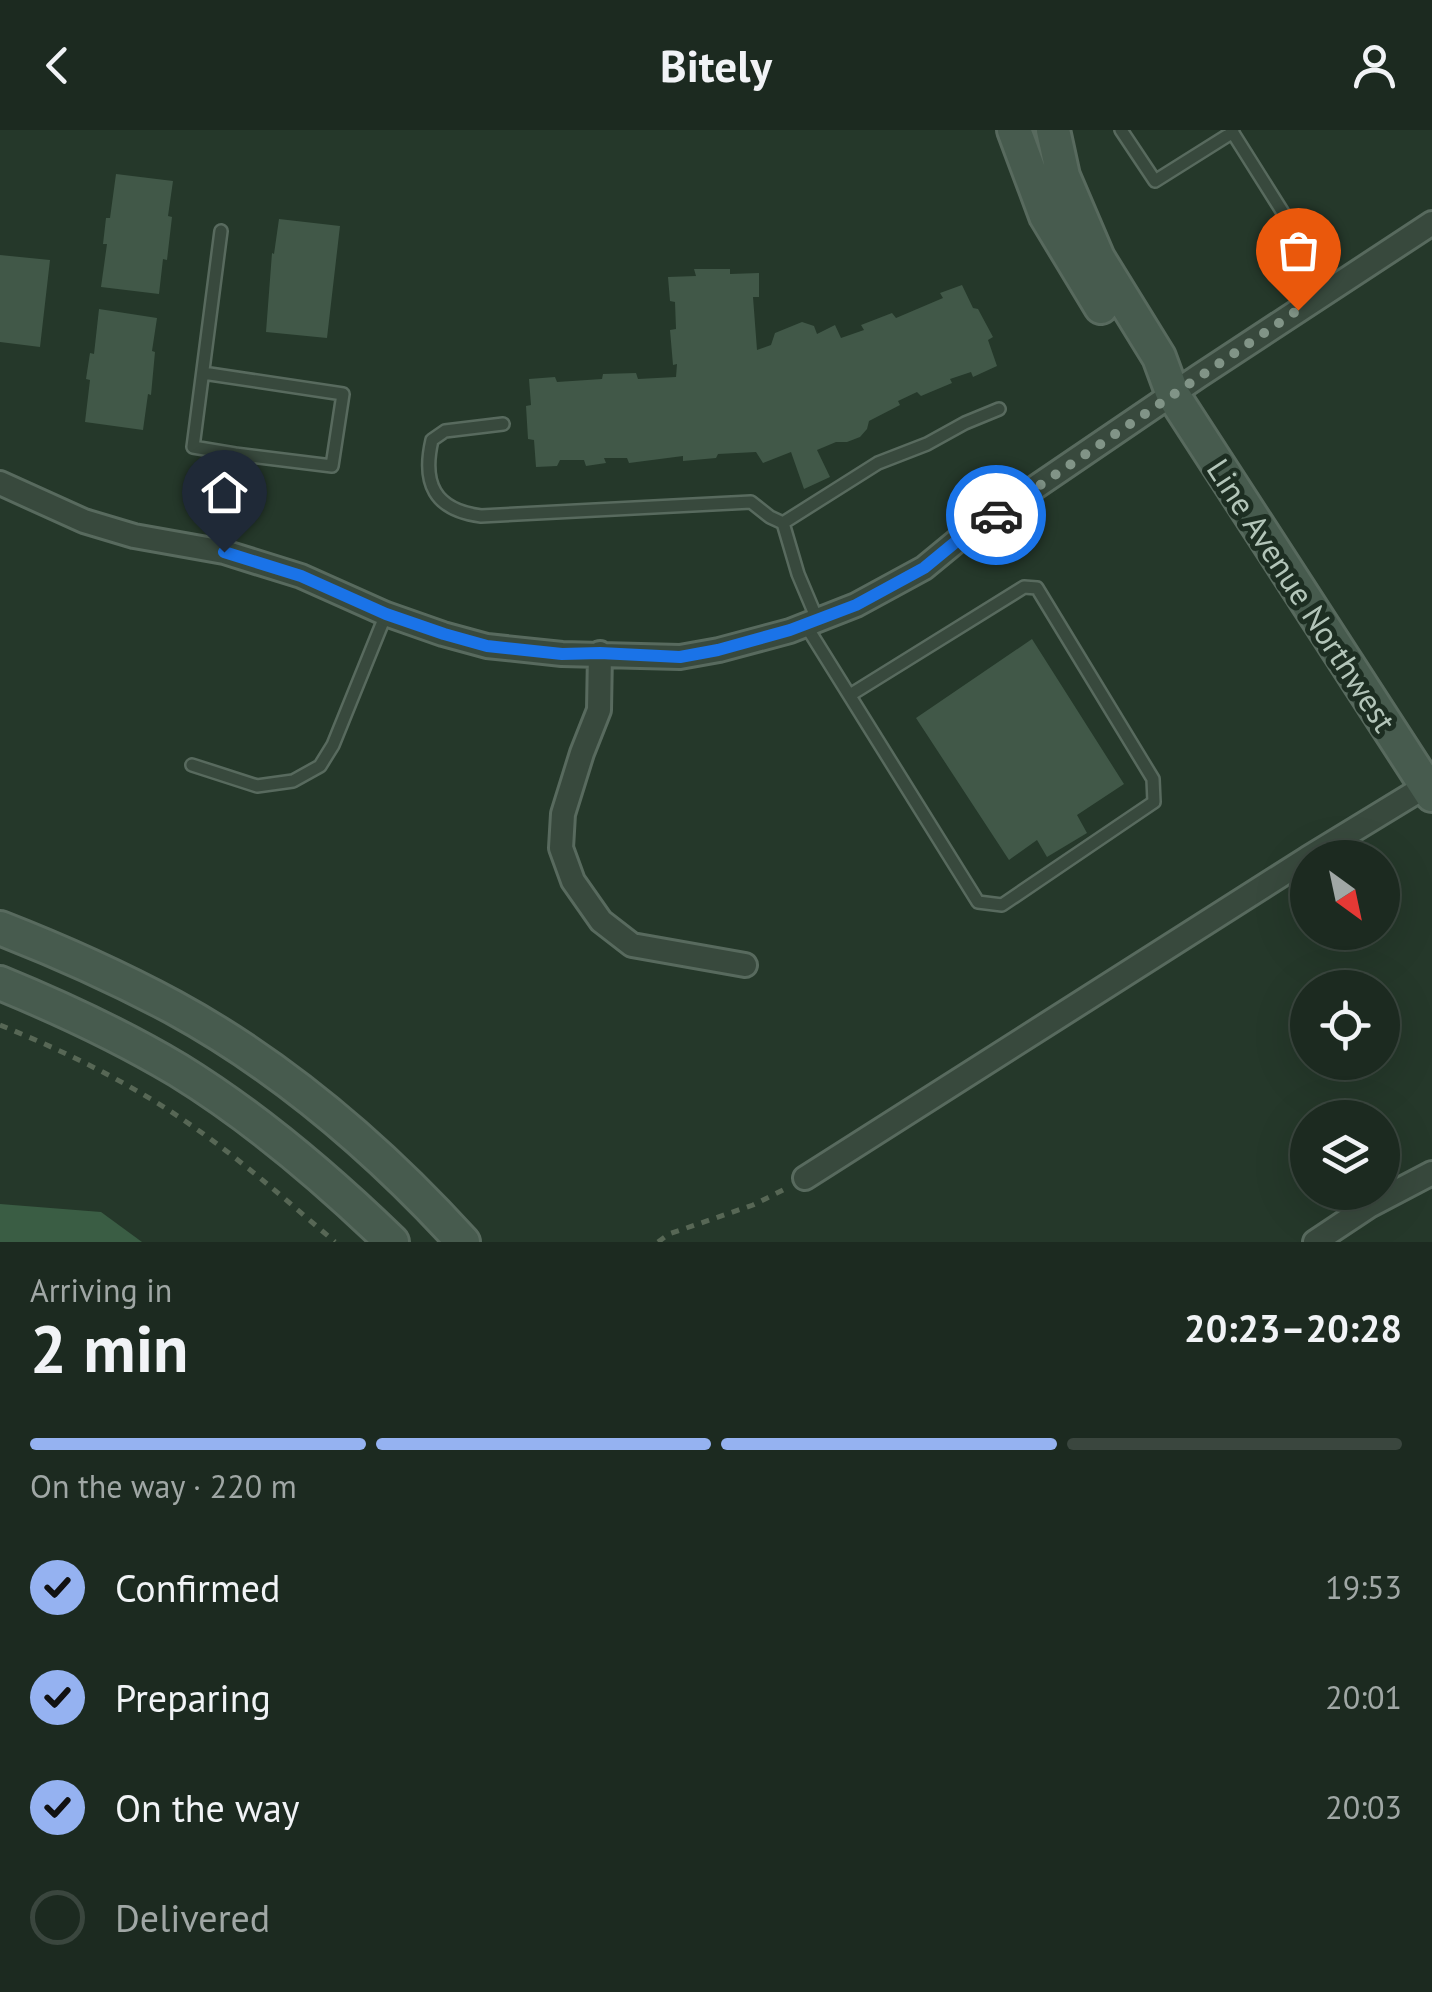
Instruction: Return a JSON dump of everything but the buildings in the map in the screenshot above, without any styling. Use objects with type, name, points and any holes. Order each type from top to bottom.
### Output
[{"type":"street","name":"Line Avenue Northwest","points":[[1014,130],[1046,216],[1142,370],[1173,395]]},
{"type":"street","name":"Line Avenue Northwest","points":[[1053,130],[1063,176],[1098,258],[1159,356],[1173,395],[1429,790]]},
{"type":"street","points":[[0,483],[84,521],[134,536],[224,552],[301,576],[386,614],[487,646],[562,654],[680,657],[790,630],[856,605],[924,568],[958,540],[1432,223]]},
{"type":"street","points":[[600,653],[599,710],[563,814],[562,848],[573,881],[601,921],[632,945],[746,965]]},
{"type":"street","points":[[1340,840],[1429,790]]},
{"type":"street","points":[[805,1178],[1290,869]]},
{"type":"street","points":[[0,928],[77,958],[223,1037],[317,1104],[365,1144],[463,1242]]},
{"type":"street","points":[[0,983],[66,1010],[124,1040],[228,1103],[320,1175],[392,1242]]},
{"type":"street","points":[[1315,1242],[1370,1206],[1432,1173]]},
{"type":"lane","points":[[1121,130],[1155,181],[1232,131],[1330,288]]},
{"type":"lane","points":[[203,373],[343,394],[332,466],[193,447],[220,231]]},
{"type":"lane","points":[[783,522],[878,464],[999,410]]},
{"type":"lane","points":[[503,424],[445,430],[432,440],[428,479],[449,507],[481,516],[751,502],[783,522],[811,621],[850,695],[978,902],[1002,905],[1154,802],[1153,779],[1037,588],[1024,587],[850,695]]},
{"type":"lane","points":[[224,552],[235,454]]},
{"type":"lane","points":[[192,765],[257,786],[293,781],[320,766],[386,614]]},
{"type":"path","points":[[0,1025],[120,1082],[185,1121],[335,1242]]},
{"type":"path","points":[[658,1242],[670,1234],[752,1205],[805,1178]]},
{"type":"shaded area","points":[[0,1204],[101,1212],[142,1242],[0,1242]]},
{"type":"way so far","points":[[996,515],[1298,310]]},
{"type":"route","points":[[224,552],[301,576],[386,614],[487,646],[562,654],[680,657],[790,630],[856,605],[924,568],[996,515]]}]
